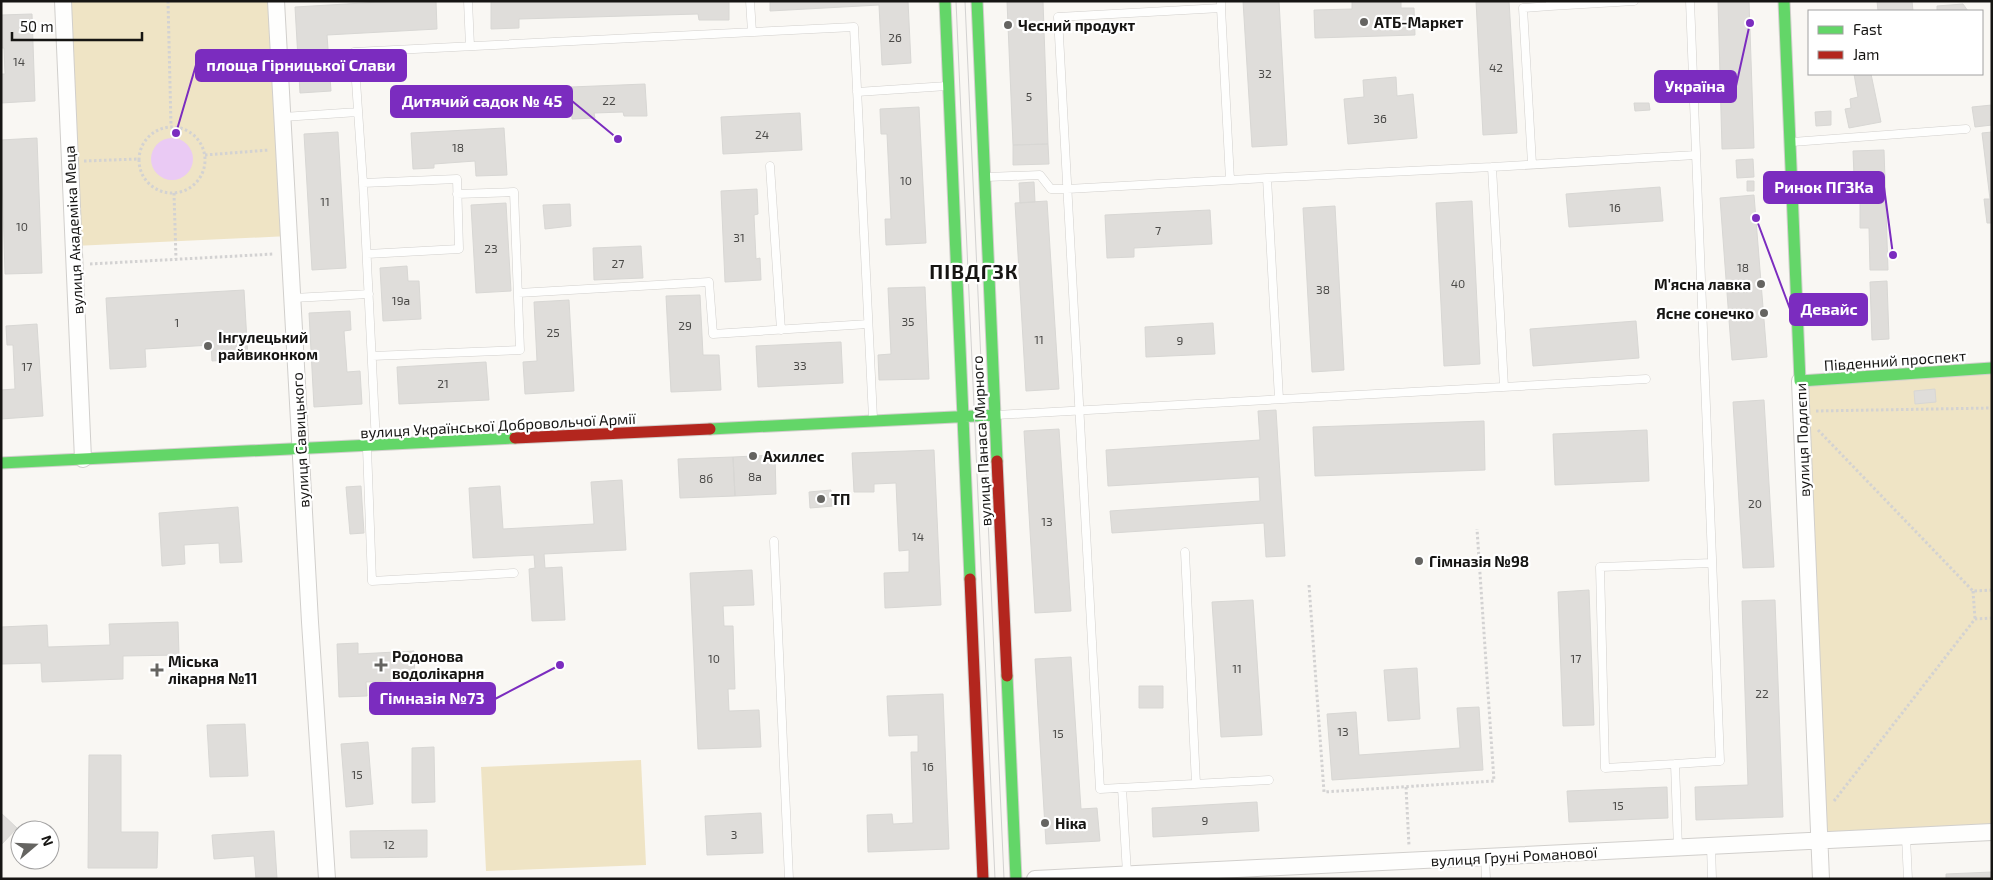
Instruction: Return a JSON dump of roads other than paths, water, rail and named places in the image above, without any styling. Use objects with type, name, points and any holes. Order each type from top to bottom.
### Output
[{"type":"main road","name":"вулиця Панаса Мирного","points":[[945,1],[983,879]]},
{"type":"main road","name":"вулиця Панаса Мирного","points":[[977,1],[1016,879]]},
{"type":"main road","name":"вулиця Подлєпи","points":[[1784,1],[1800,381]]},
{"type":"main road","name":"Південний проспект","points":[[1800,381],[1992,368]]},
{"type":"main road","name":"вулиця Української Добровольчої Армії","points":[[1,463],[995,415]]},
{"type":"street","name":"вулиця Академіка Меца","points":[[63,1],[83,459]]},
{"type":"street","name":"вулиця Савицького","points":[[276,1],[310,622],[328,879]]},
{"type":"street","name":"вулиця Подлєпи","points":[[1800,381],[1821,879]]},
{"type":"street","name":"вулиця Груні Романової","points":[[1035,879],[1103,877],[1127,874],[1276,873],[1409,861],[1992,832]]},
{"type":"lane","points":[[468,1],[470,46]]},
{"type":"lane","points":[[750,1],[752,32]]},
{"type":"lane","points":[[1532,164],[1523,8],[1550,4],[1634,1]]},
{"type":"lane","points":[[1690,1],[1720,762],[1605,768],[1600,567],[1712,563]]},
{"type":"lane","points":[[1230,180],[1221,5],[1058,17],[1100,789],[1269,780]]},
{"type":"lane","points":[[514,573],[372,581],[372,356],[370,294],[354,52],[854,28],[873,422]]},
{"type":"lane","points":[[857,92],[949,86]]},
{"type":"lane","points":[[282,117],[358,112]]},
{"type":"lane","points":[[1790,142],[1966,129]]},
{"type":"lane","points":[[985,177],[1040,174],[1051,188],[1067,189],[1696,155]]},
{"type":"lane","points":[[770,166],[781,330]]},
{"type":"lane","points":[[1492,167],[1504,387]]},
{"type":"lane","points":[[1267,178],[1279,399]]},
{"type":"lane","points":[[363,183],[457,179],[459,249],[366,254]]},
{"type":"lane","points":[[372,356],[520,350],[514,192],[457,194]]},
{"type":"lane","points":[[518,293],[709,282],[713,334],[868,324]]},
{"type":"lane","points":[[292,298],[370,294]]},
{"type":"lane","points":[[995,415],[1646,379]]},
{"type":"lane","points":[[774,541],[789,879]]},
{"type":"lane","points":[[1185,552],[1196,784]]},
{"type":"lane","points":[[1675,764],[1678,848]]},
{"type":"lane","points":[[1122,788],[1127,874]]},
{"type":"lane","points":[[1906,837],[1908,879]]},
{"type":"lane","points":[[1711,846],[1712,879]]},
{"type":"lane","points":[[1485,857],[1486,879]]},
{"type":"tram line","points":[[956,1],[995,879]]},
{"type":"tram line","points":[[965,1],[1004,879]]},
{"type":"place","name":"АТБ-Маркет","points":[[1364,22]]},
{"type":"place","name":"Україна","points":[[1750,23]]},
{"type":"place","name":"Чесний продукт","points":[[1008,25]]},
{"type":"place","name":"площа Гірницької Слави","points":[[176,133]]},
{"type":"place","name":"Дитячий садок № 45","points":[[618,139]]},
{"type":"place","name":"Девайс","points":[[1756,218]]},
{"type":"place","name":"Ринок ПГЗКа","points":[[1893,255]]},
{"type":"place","name":"М'ясна лавка","points":[[1761,284]]},
{"type":"place","name":"Ясне сонечко","points":[[1764,313]]},
{"type":"place","name":"Інгулецький райвиконком","points":[[208,346]]},
{"type":"place","name":"Ахиллес","points":[[753,456]]},
{"type":"place","name":"ТП","points":[[821,499]]},
{"type":"place","name":"Гімназія №98","points":[[1419,561]]},
{"type":"place","name":"Родонова водолікарня","points":[[381,665]]},
{"type":"place","name":"Гімназія №73","points":[[560,665]]},
{"type":"place","name":"Міська лікарня №11","points":[[157,670]]},
{"type":"place","name":"Ніка","points":[[1045,823]]},
{"type":"district","name":"ПІВДГЗК","points":[[974,271]]}]
